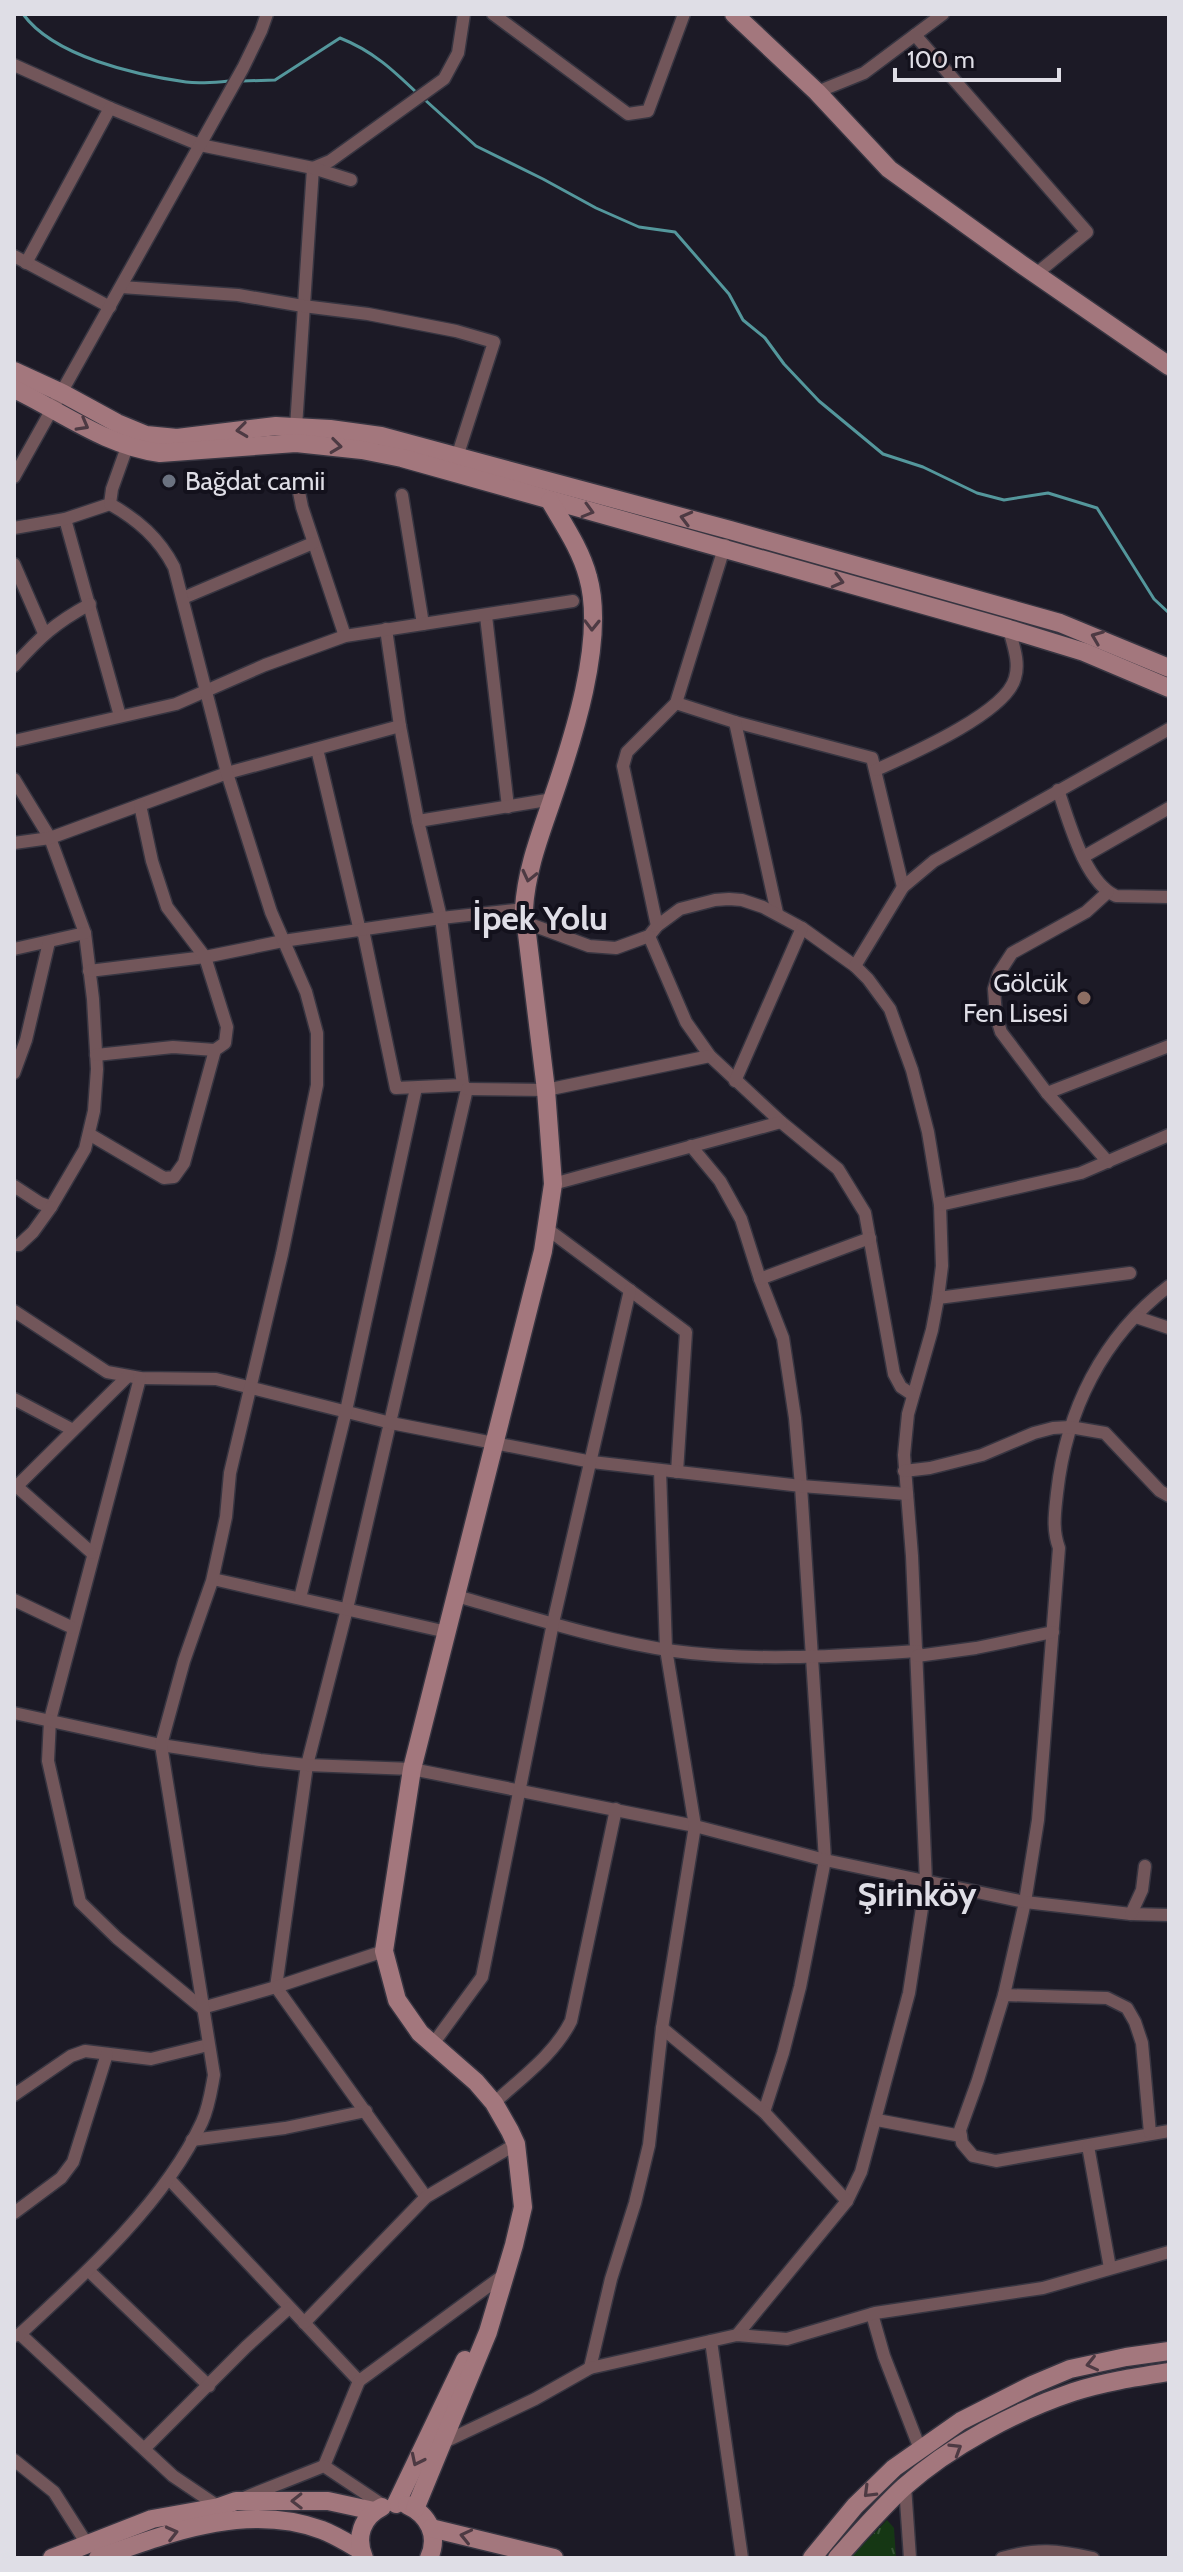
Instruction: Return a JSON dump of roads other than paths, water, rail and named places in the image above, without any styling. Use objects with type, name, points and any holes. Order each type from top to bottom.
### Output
[{"type":"main road","points":[[734,14],[817,92],[889,169],[1169,366]]},
{"type":"main road","points":[[14,371],[112,442],[127,447],[160,453],[271,444],[326,445],[402,458],[1009,629],[1084,652],[1169,688]]},
{"type":"main road","points":[[14,389],[57,400],[146,435],[177,438],[276,426],[381,436],[1060,623],[1169,668]]},
{"type":"main road","points":[[415,2509],[488,2332],[523,2207],[516,2144],[494,2103],[466,2072],[420,2033],[397,2000],[384,1951],[412,1769],[543,1251],[553,1184],[546,1090],[526,916],[529,872],[581,701],[592,639],[593,614],[588,574],[568,530],[550,501]]},
{"type":"main road","points":[[362,2554],[361,2528],[385,2507],[502,2282]]},
{"type":"main road","points":[[812,2558],[855,2506],[894,2468],[961,2421],[1070,2369],[1169,2351]]},
{"type":"main road","points":[[837,2558],[905,2486],[986,2431],[1030,2408],[1075,2391],[1169,2372]]},
{"type":"main road","points":[[93,2551],[152,2519],[227,2504],[328,2501],[415,2509],[425,2517],[431,2528],[433,2539],[429,2558]]},
{"type":"main road","points":[[52,2558],[241,2518],[270,2519],[308,2526],[324,2531],[362,2554]]},
{"type":"main road","points":[[431,2528],[554,2558]]},
{"type":"street","points":[[14,477],[225,101],[267,14]]},
{"type":"street","points":[[313,168],[330,161],[444,79],[458,53],[464,14]]},
{"type":"street","points":[[493,14],[628,114],[648,111],[684,14]]},
{"type":"street","points":[[817,92],[864,73],[943,14]]},
{"type":"street","points":[[915,35],[1087,232],[1036,274]]},
{"type":"street","points":[[14,65],[200,145],[313,168],[351,180]]},
{"type":"street","points":[[110,108],[20,259],[110,307]]},
{"type":"street","points":[[296,427],[313,168]]},
{"type":"street","points":[[121,287],[238,295],[368,314],[456,331],[494,342],[457,457]]},
{"type":"street","points":[[110,504],[114,481],[127,447]]},
{"type":"street","points":[[297,482],[313,543],[345,636]]},
{"type":"street","points":[[402,495],[423,624]]},
{"type":"street","points":[[14,528],[65,519],[110,504],[130,516],[164,548],[174,567],[183,598],[227,773],[283,941],[306,992],[317,1033],[317,1085],[282,1254],[230,1473],[226,1517],[213,1579],[184,1661],[161,1745],[214,2075],[208,2108],[169,2179],[89,2271],[17,2335],[173,2476],[227,2504],[324,2466],[359,2381],[502,2282]]},
{"type":"street","points":[[65,519],[120,716]]},
{"type":"street","points":[[730,530],[676,703],[627,752],[623,766],[653,931],[686,1022],[710,1056],[781,1122],[838,1169],[865,1213],[894,1374],[901,1387],[913,1395]]},
{"type":"street","points":[[183,598],[313,543]]},
{"type":"street","points":[[14,564],[44,633]]},
{"type":"street","points":[[14,741],[176,704],[265,665],[345,636],[573,601]]},
{"type":"street","points":[[14,666],[44,633],[90,604]]},
{"type":"street","points":[[486,616],[508,807]]},
{"type":"street","points":[[386,629],[418,821],[441,918],[465,1087],[391,1423],[307,1765],[276,1987],[426,2197]]},
{"type":"street","points":[[876,770],[938,740],[995,705],[1009,692],[1017,669],[1009,629]]},
{"type":"street","points":[[676,703],[872,758],[903,887]]},
{"type":"street","points":[[735,722],[777,913]]},
{"type":"street","points":[[14,843],[50,838],[227,773],[400,726]]},
{"type":"street","points":[[855,966],[903,887],[921,870],[948,851],[1169,729]]},
{"type":"street","points":[[317,749],[396,1088],[546,1090],[710,1056]]},
{"type":"street","points":[[14,779],[50,838],[85,933],[96,1055],[94,1111],[85,1149],[33,1232],[19,1245],[14,1245]]},
{"type":"street","points":[[1058,790],[1083,857],[1108,892],[1116,896],[1169,897]]},
{"type":"street","points":[[418,821],[553,799]]},
{"type":"street","points":[[96,1055],[173,1047],[215,1050],[225,1043],[227,1027],[205,957],[167,907],[152,861],[140,805]]},
{"type":"street","points":[[1083,857],[1169,808]]},
{"type":"street","points":[[1154,897],[1169,889]]},
{"type":"street","points":[[1108,892],[1086,912],[1012,953],[995,982],[996,1016],[1001,1032],[1047,1093],[1108,1162]]},
{"type":"street","points":[[89,971],[205,957],[283,941],[441,918],[526,916],[577,943],[603,949],[629,945],[653,931],[680,909],[715,900],[742,900],[777,913],[855,966],[880,993],[899,1029],[928,1132],[940,1205],[942,1266],[930,1342],[913,1395],[905,1434],[904,1471],[917,1654],[926,1882],[909,1993],[861,2172],[847,2201],[737,2335]]},
{"type":"street","points":[[735,1081],[802,928]]},
{"type":"street","points":[[14,949],[85,933]]},
{"type":"street","points":[[14,1073],[26,1040],[49,942]]},
{"type":"street","points":[[1047,1093],[1169,1046]]},
{"type":"street","points":[[89,1134],[164,1178],[174,1177],[184,1163],[215,1050]]},
{"type":"street","points":[[300,1598],[346,1411],[416,1088]]},
{"type":"street","points":[[553,1184],[781,1122]]},
{"type":"street","points":[[940,1205],[1081,1173],[1169,1135]]},
{"type":"street","points":[[691,1146],[720,1181],[741,1219],[786,1350],[801,1486],[825,1860],[800,1987],[764,2112]]},
{"type":"street","points":[[14,1186],[51,1207]]},
{"type":"street","points":[[546,1228],[686,1332],[677,1472]]},
{"type":"street","points":[[760,1279],[870,1238]]},
{"type":"street","points":[[938,1298],[1130,1273]]},
{"type":"street","points":[[1169,1286],[1118,1336],[1092,1373],[1070,1427],[1060,1467],[1053,1533],[1059,1548],[1038,1820],[1025,1902],[1004,1995],[960,2130],[962,2143],[973,2156],[996,2161],[1169,2131]]},
{"type":"street","points":[[433,2044],[482,1977],[553,1623],[630,1290]]},
{"type":"street","points":[[14,1311],[107,1372],[134,1377],[216,1379],[391,1423],[592,1462],[801,1486],[907,1494]]},
{"type":"street","points":[[1136,1317],[1169,1328]]},
{"type":"street","points":[[92,1553],[16,1485],[134,1377]]},
{"type":"street","points":[[134,1377],[50,1720],[48,1761],[80,1902],[117,1938],[202,2008]]},
{"type":"street","points":[[14,1399],[73,1430]]},
{"type":"street","points":[[904,1471],[982,1455],[1034,1433],[1070,1427],[1105,1433],[1160,1491],[1169,1496]]},
{"type":"street","points":[[590,2368],[611,2279],[649,2145],[662,2028],[695,1826],[666,1649],[660,1470]]},
{"type":"street","points":[[213,1579],[447,1632]]},
{"type":"street","points":[[456,1596],[623,1641],[666,1649],[743,1655],[917,1654],[976,1648],[1053,1632]]},
{"type":"street","points":[[14,1600],[73,1628]]},
{"type":"street","points":[[14,1713],[161,1745],[307,1765],[412,1769],[695,1826],[825,1860],[1025,1902],[1131,1914],[1169,1915]]},
{"type":"street","points":[[494,2103],[551,2051],[571,2021],[616,1809]]},
{"type":"street","points":[[1131,1914],[1142,1890],[1145,1866]]},
{"type":"street","points":[[202,2008],[384,1951]]},
{"type":"street","points":[[1004,1995],[1107,1998],[1127,2008],[1142,2043],[1150,2133]]},
{"type":"street","points":[[662,2028],[764,2112],[847,2201]]},
{"type":"street","points":[[14,2095],[71,2056],[85,2051],[151,2059],[208,2045]]},
{"type":"street","points":[[14,2213],[61,2178],[73,2162],[107,2054]]},
{"type":"street","points":[[192,2140],[285,2128],[366,2111]]},
{"type":"street","points":[[877,2120],[961,2136]]},
{"type":"street","points":[[304,2323],[426,2197],[516,2144]]},
{"type":"street","points":[[1088,2146],[1110,2268]]},
{"type":"street","points":[[169,2179],[359,2381]]},
{"type":"street","points":[[442,2443],[535,2399],[590,2368],[737,2335],[787,2339],[872,2314],[1043,2288],[1169,2252]]},
{"type":"street","points":[[89,2271],[209,2386]]},
{"type":"street","points":[[145,2448],[289,2308]]},
{"type":"street","points":[[872,2314],[884,2356],[920,2449]]},
{"type":"street","points":[[711,2341],[742,2558]]},
{"type":"street","points":[[14,2460],[54,2492],[93,2551]]},
{"type":"street","points":[[324,2466],[385,2507]]},
{"type":"street","points":[[905,2486],[910,2558]]},
{"type":"street","points":[[1002,2558],[1021,2556],[1034,2550],[1067,2552],[1093,2558]]},
{"type":"waterway","points":[[23,14],[55,42],[98,62],[186,82],[230,81]]},
{"type":"waterway","points":[[242,81],[275,80],[340,38],[373,55],[418,94]]},
{"type":"waterway","points":[[424,99],[476,146],[639,227],[675,232],[729,294],[743,320],[765,338],[784,364],[819,401],[883,454],[923,467],[977,493],[1004,500],[1048,493],[1097,508],[1154,599],[1169,613]]},
{"type":"place","name":"Bağdat camii","points":[[169,481]]},
{"type":"place","name":"Gölcük Fen Lisesi","points":[[1084,998]]},
{"type":"district","name":"İpek Yolu","points":[[540,918]]},
{"type":"district","name":"Şirinköy","points":[[917,1894]]}]
